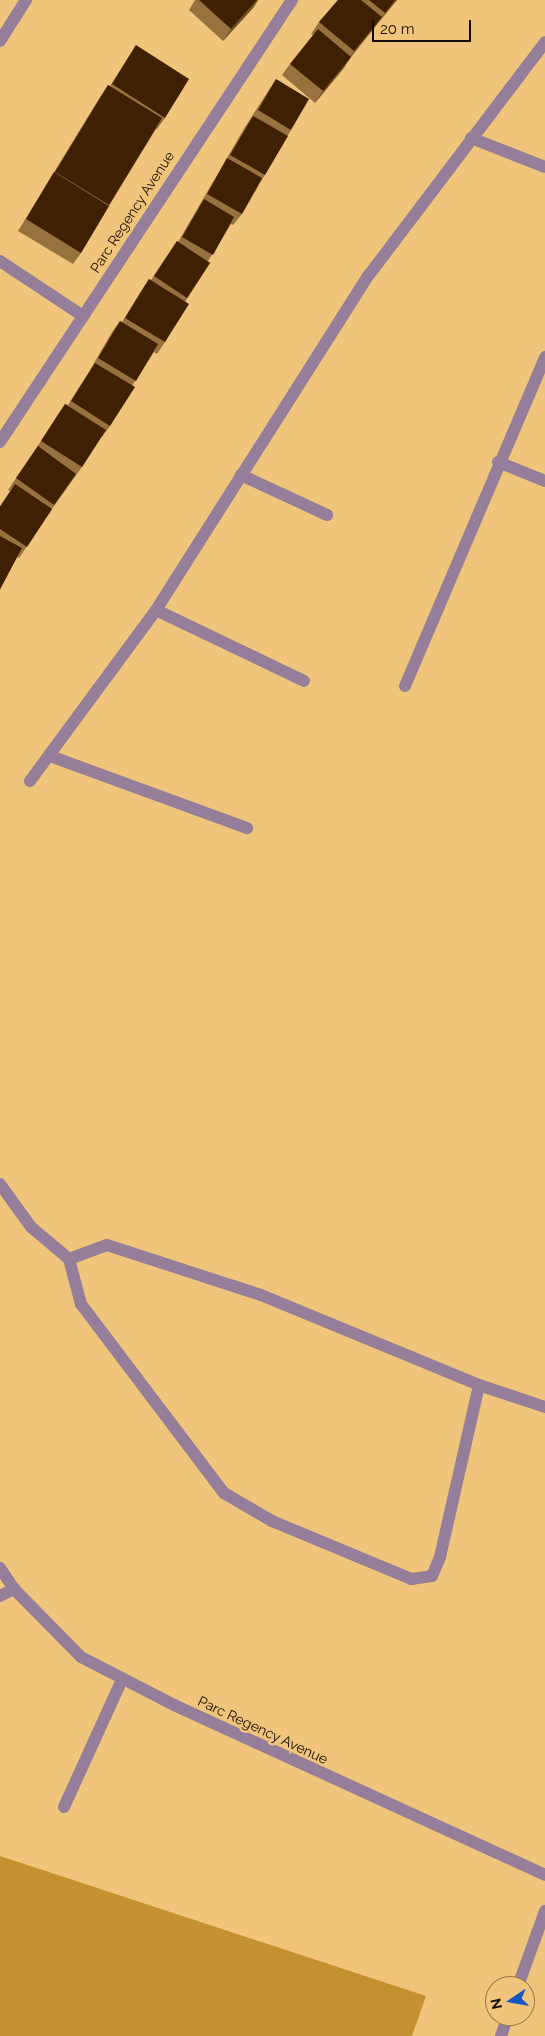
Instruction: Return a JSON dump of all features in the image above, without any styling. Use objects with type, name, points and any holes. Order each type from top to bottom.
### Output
[{"type":"street","points":[[0,41],[24,2],[10,0]]},
{"type":"street","name":"Parc Regency Avenue","points":[[0,442],[292,0]]},
{"type":"street","points":[[30,781],[156,610],[369,275],[470,138],[545,42]]},
{"type":"street","points":[[470,138],[545,167]]},
{"type":"street","points":[[0,261],[83,316]]},
{"type":"street","points":[[405,686],[498,462],[545,357]]},
{"type":"street","points":[[498,462],[545,481]]},
{"type":"street","points":[[241,475],[327,515]]},
{"type":"street","points":[[156,610],[304,681]]},
{"type":"street","points":[[50,756],[247,828]]},
{"type":"street","points":[[0,1184],[31,1227],[69,1259],[81,1304],[224,1493],[272,1521],[411,1579],[432,1576],[440,1557],[479,1385]]},
{"type":"street","points":[[69,1259],[107,1245],[260,1295],[479,1385],[545,1406]]},
{"type":"street","name":"Parc Regency Avenue","points":[[0,1568],[14,1589],[81,1657],[122,1680],[545,1875]]},
{"type":"street","points":[[0,1596],[14,1589]]},
{"type":"street","points":[[64,1807],[122,1680]]},
{"type":"street","points":[[522,1976],[545,1911]]},
{"type":"shaded area","points":[[0,1856],[426,1996],[412,2036],[0,2036]]},
{"type":"building","points":[[199,0],[257,0],[231,29]]},
{"type":"building","points":[[338,0],[361,0],[382,17],[354,51],[319,22]]},
{"type":"building","points":[[369,0],[395,0],[385,13]]},
{"type":"building","points":[[318,29],[351,57],[323,91],[290,64]]},
{"type":"building","points":[[136,45],[189,79],[165,118],[112,84]]},
{"type":"building","points":[[276,79],[309,99],[291,130],[258,110]]},
{"type":"building","points":[[108,85],[162,118],[109,205],[55,172]]},
{"type":"building","points":[[253,116],[288,136],[265,175],[230,155]]},
{"type":"building","points":[[227,158],[262,178],[242,214],[207,194]]},
{"type":"building","points":[[54,172],[109,206],[81,253],[26,219]]},
{"type":"building","points":[[204,199],[234,217],[213,255],[182,237]]},
{"type":"building","points":[[177,241],[210,263],[187,298],[154,276]]},
{"type":"building","points":[[149,279],[189,304],[165,342],[125,318]]},
{"type":"building","points":[[120,321],[158,344],[136,381],[98,358]]},
{"type":"building","points":[[95,363],[135,387],[110,426],[71,401]]},
{"type":"building","points":[[65,404],[106,430],[82,467],[41,441]]},
{"type":"building","points":[[38,446],[76,474],[54,505],[16,478]]},
{"type":"building","points":[[15,484],[52,509],[27,547],[0,529],[0,507]]},
{"type":"building","points":[[0,536],[22,548],[0,589]]}]
